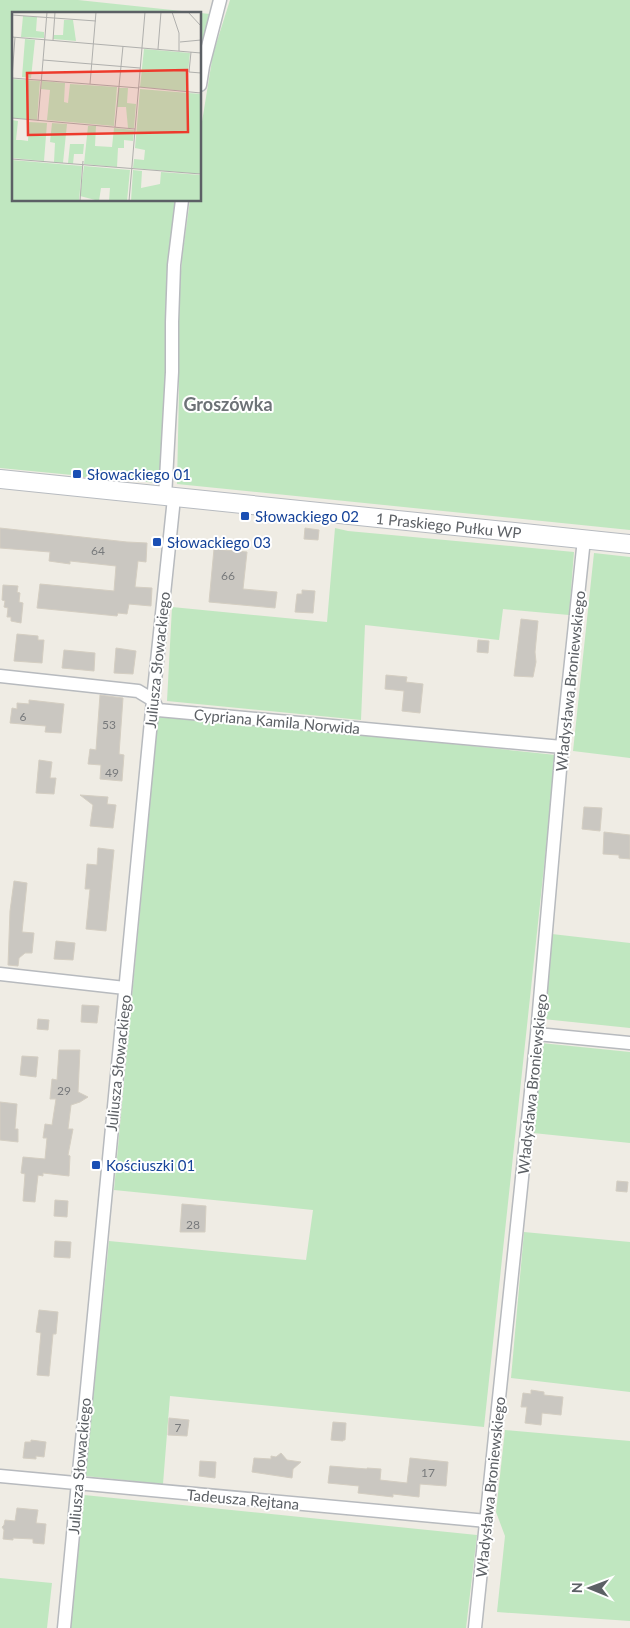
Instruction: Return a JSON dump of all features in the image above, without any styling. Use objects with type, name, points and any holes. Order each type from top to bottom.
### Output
[{"type":"street","points":[[201,79],[220,0]]},
{"type":"street","name":"Juliusza Słowackiego","points":[[64,1628],[153,700],[169,498],[174,265],[182,201]]},
{"type":"street","name":"1 Praskiego Pułku WP","points":[[0,480],[630,544]]},
{"type":"street","name":"Władysława Broniewskiego","points":[[475,1628],[538,1034],[562,748],[584,540]]},
{"type":"street","name":"Cypriana Kamila Norwida","points":[[0,676],[138,691],[153,700],[158,710],[562,748]]},
{"type":"street","points":[[0,974],[125,988]]},
{"type":"street","points":[[538,1034],[630,1043]]},
{"type":"street","name":"Tadeusza Rejtana","points":[[0,1476],[487,1521]]},
{"type":"green space","points":[[0,0],[78,0],[191,12],[12,12],[12,201],[176,201],[167,300],[167,401],[159,483],[83,477],[83,472],[72,471],[72,475],[0,468]]},
{"type":"green space","points":[[230,0],[630,0],[630,530],[177,484],[179,389],[177,326],[182,258],[190,201],[201,201],[201,128],[213,54]]},
{"type":"green space","points":[[201,13],[210,14],[201,54]]},
{"type":"green space","points":[[335,528],[348,531],[574,552],[569,615],[503,609],[499,640],[365,625],[361,720],[167,701],[172,607],[327,622]]},
{"type":"green space","points":[[594,553],[630,557],[630,758],[573,751]]},
{"type":"green space","points":[[158,717],[358,734],[556,755],[484,1427],[170,1396],[163,1484],[85,1476],[109,1241],[306,1260],[313,1210],[114,1190]]},
{"type":"green space","points":[[552,934],[630,943],[630,1028],[543,1019]]},
{"type":"green space","points":[[541,1043],[630,1052],[630,1143],[533,1133]]},
{"type":"green space","points":[[524,1232],[630,1242],[630,1392],[511,1378]]},
{"type":"green space","points":[[505,1430],[630,1441],[630,1621],[497,1612],[505,1536],[496,1512]]},
{"type":"green space","points":[[84,1495],[477,1535],[466,1628],[71,1628]]},
{"type":"green space","points":[[0,1578],[52,1583],[47,1628],[0,1628]]},
{"type":"building","points":[[0,528],[147,543],[146,562],[138,561],[135,587],[152,588],[151,606],[129,604],[127,614],[118,613],[117,616],[37,608],[40,584],[114,591],[116,566],[70,561],[70,564],[49,561],[50,552],[0,548]]},
{"type":"building","points":[[305,528],[319,530],[318,540],[304,539]]},
{"type":"building","points":[[214,549],[247,552],[243,589],[277,592],[275,608],[209,602]]},
{"type":"building","points":[[3,585],[18,586],[17,592],[20,593],[19,602],[23,603],[21,623],[11,621],[11,617],[7,617],[8,608],[4,607],[5,601],[2,600]]},
{"type":"building","points":[[302,590],[315,591],[313,613],[295,612],[297,594],[302,594]]},
{"type":"building","points":[[521,619],[538,621],[536,662],[533,677],[514,676]]},
{"type":"building","points":[[17,634],[38,636],[38,640],[44,640],[42,663],[14,661]]},
{"type":"building","points":[[478,640],[489,641],[488,653],[477,652]]},
{"type":"building","points":[[116,648],[136,651],[133,674],[114,673]]},
{"type":"building","points":[[64,650],[95,653],[94,671],[62,668]]},
{"type":"building","points":[[386,675],[407,677],[406,682],[423,684],[420,713],[402,711],[404,691],[385,689]]},
{"type":"building","points":[[100,695],[123,698],[119,754],[124,755],[122,781],[100,779],[101,765],[88,764],[90,749],[96,750]]},
{"type":"building","points":[[29,700],[64,704],[61,733],[45,732],[46,726],[10,723],[12,708],[17,709],[17,703],[29,704]]},
{"type":"building","points":[[39,760],[52,762],[50,778],[56,778],[54,794],[36,793]]},
{"type":"building","points":[[80,795],[108,797],[107,804],[116,805],[113,828],[90,826],[93,805]]},
{"type":"building","points":[[584,807],[602,808],[600,831],[582,829]]},
{"type":"building","points":[[604,832],[630,835],[630,859],[619,858],[619,855],[603,854]]},
{"type":"building","points":[[98,848],[114,850],[106,931],[86,929],[90,889],[85,889],[87,864],[97,865]]},
{"type":"building","points":[[14,881],[27,883],[22,932],[34,933],[32,953],[25,953],[19,958],[18,966],[8,965],[10,911]]},
{"type":"building","points":[[56,941],[75,943],[73,960],[54,959]]},
{"type":"building","points":[[82,1005],[99,1006],[97,1023],[81,1022]]},
{"type":"building","points":[[38,1019],[49,1020],[48,1030],[37,1029]]},
{"type":"building","points":[[59,1050],[80,1050],[78,1092],[88,1097],[71,1105],[68,1129],[73,1129],[68,1155],[70,1156],[69,1176],[43,1173],[43,1176],[38,1175],[35,1202],[23,1201],[25,1174],[21,1173],[23,1157],[45,1159],[47,1138],[43,1138],[45,1124],[52,1125],[56,1099],[50,1099],[52,1079],[57,1080]]},
{"type":"building","points":[[22,1056],[38,1057],[36,1077],[20,1075]]},
{"type":"building","points":[[0,1102],[17,1104],[15,1129],[18,1129],[18,1142],[0,1140]]},
{"type":"building","points":[[617,1181],[628,1182],[627,1192],[616,1191]]},
{"type":"building","points":[[55,1200],[68,1201],[67,1217],[54,1216]]},
{"type":"building","points":[[182,1204],[206,1206],[205,1232],[180,1232]]},
{"type":"building","points":[[55,1241],[71,1242],[70,1258],[54,1257]]},
{"type":"building","points":[[39,1310],[58,1312],[56,1334],[53,1334],[49,1376],[37,1375],[41,1333],[36,1332]]},
{"type":"building","points":[[531,1390],[544,1392],[544,1395],[563,1397],[561,1415],[542,1413],[541,1425],[525,1423],[527,1407],[521,1407],[523,1393],[531,1394]]},
{"type":"building","points":[[169,1418],[189,1420],[187,1436],[168,1435]]},
{"type":"building","points":[[333,1422],[346,1423],[345,1440],[331,1440]]},
{"type":"building","points":[[31,1440],[46,1442],[44,1457],[36,1456],[36,1459],[23,1458],[25,1442],[31,1442]]},
{"type":"building","points":[[281,1453],[287,1460],[301,1462],[293,1469],[292,1478],[252,1472],[254,1458],[271,1459],[271,1456],[276,1457]]},
{"type":"building","points":[[410,1458],[448,1462],[446,1486],[420,1484],[419,1497],[393,1494],[393,1497],[358,1493],[359,1486],[328,1483],[330,1466],[381,1469],[380,1480],[407,1483]]},
{"type":"building","points":[[200,1461],[216,1462],[215,1478],[199,1476]]},
{"type":"building","points":[[17,1508],[38,1510],[36,1523],[46,1524],[44,1544],[33,1543],[33,1539],[3,1539],[4,1530],[2,1527],[5,1520],[15,1521]]},
{"type":"place","name":"Słowackiego 01","points":[[77,474]]},
{"type":"place","name":"Słowackiego 02","points":[[245,516]]},
{"type":"place","name":"Słowackiego 03","points":[[157,542]]},
{"type":"place","name":"Kościuszki 01","points":[[96,1165]]},
{"type":"district","name":"Groszówka","points":[[228,404]]}]
